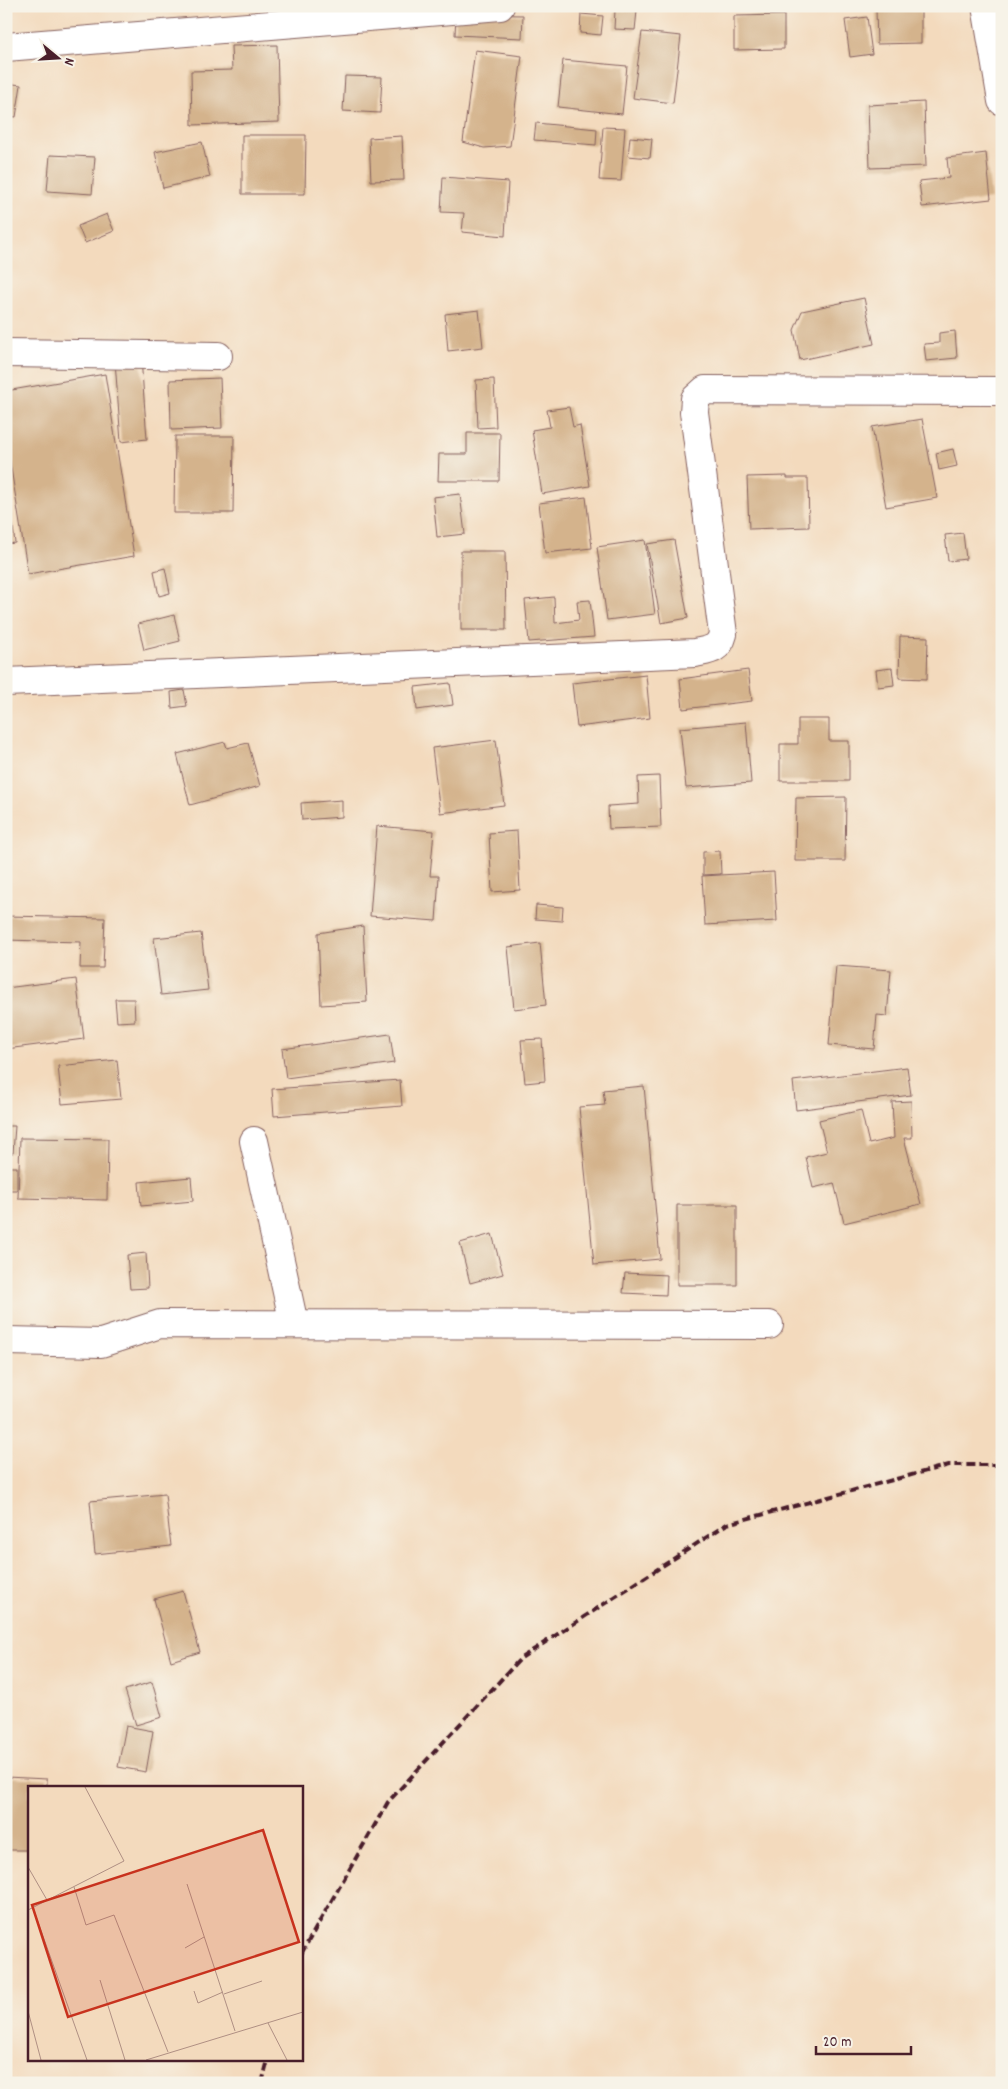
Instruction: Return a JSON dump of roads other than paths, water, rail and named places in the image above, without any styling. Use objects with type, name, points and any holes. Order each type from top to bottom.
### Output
[{"type":"street","points":[[6,47],[500,6]]},
{"type":"street","points":[[986,6],[1002,101]]},
{"type":"street","points":[[6,353],[218,356]]},
{"type":"street","points":[[6,682],[695,652],[713,649],[721,643],[723,634],[694,412],[695,399],[704,390],[1002,391]]},
{"type":"street","points":[[254,1141],[294,1324]]},
{"type":"street","points":[[6,1341],[101,1343],[160,1324],[769,1325]]},
{"type":"railway","points":[[302,1952],[388,1802],[521,1658],[727,1524],[949,1465],[1002,1465]]},
{"type":"railway","points":[[262,2083],[267,2062]]}]
